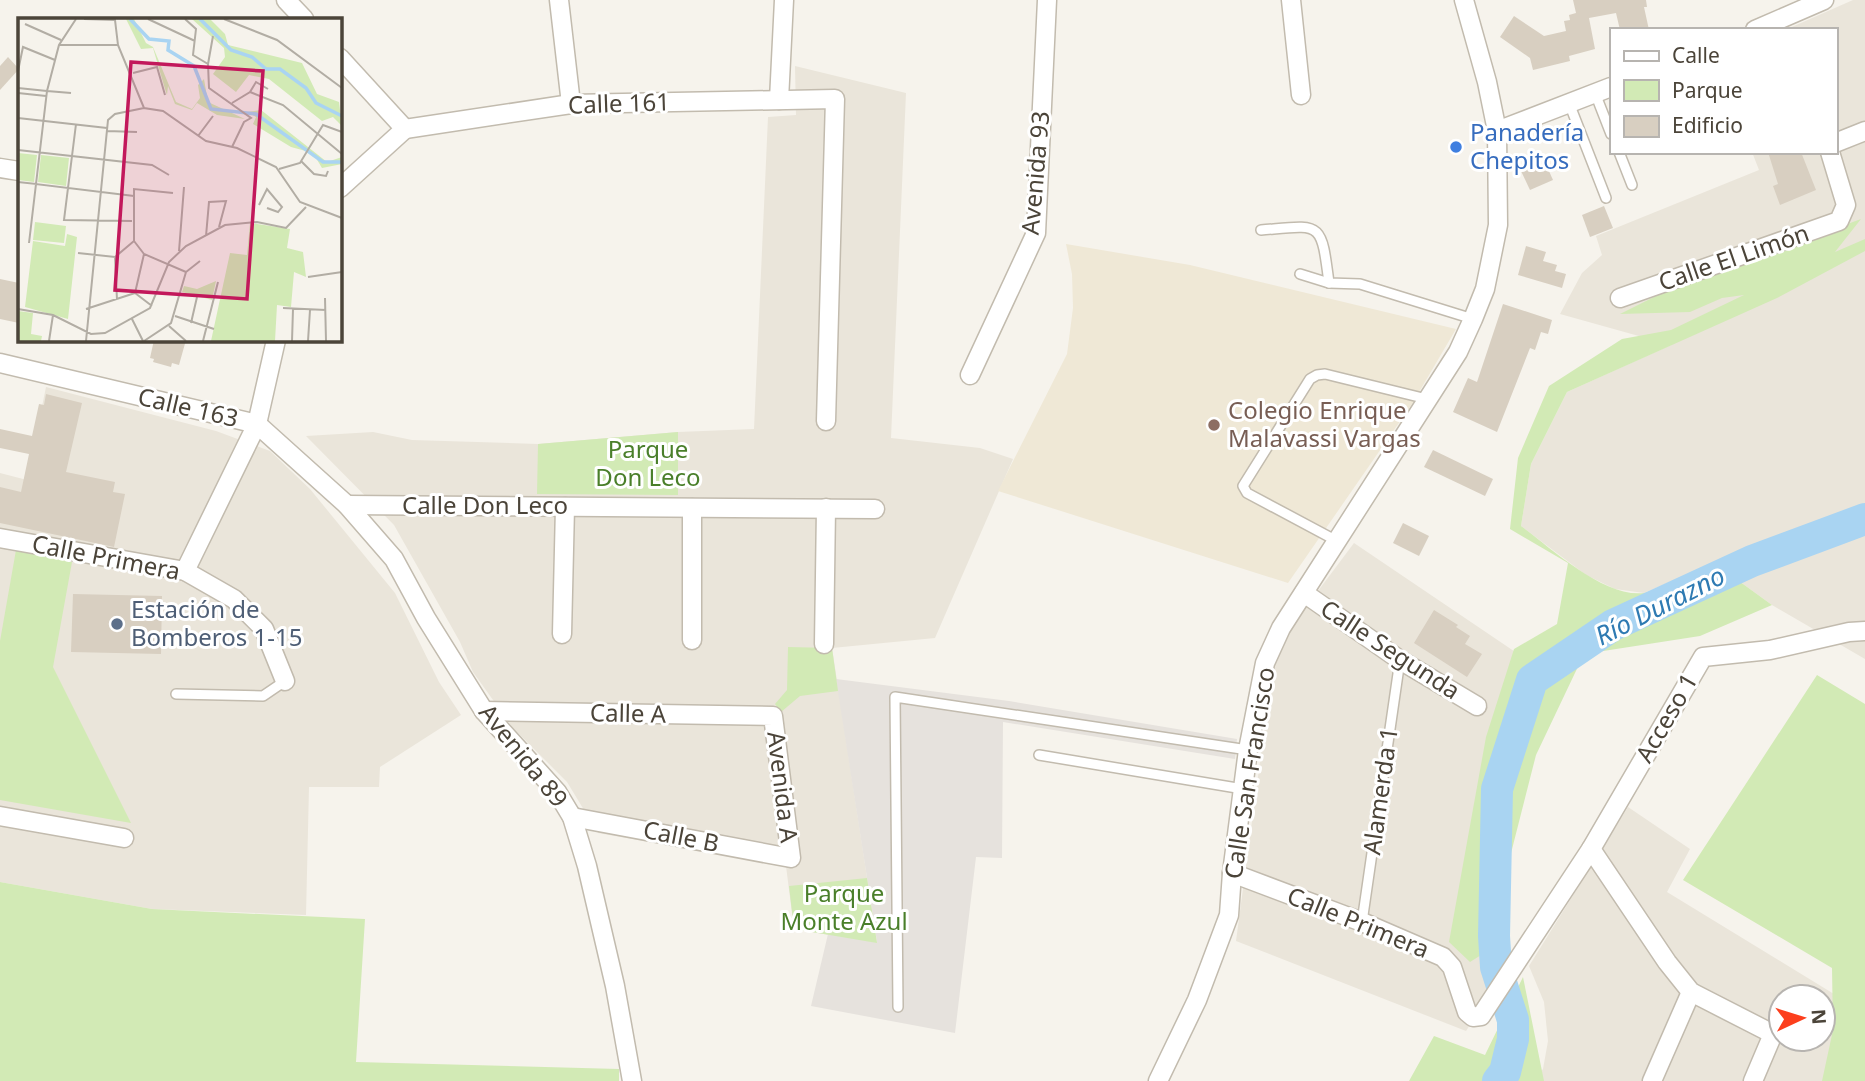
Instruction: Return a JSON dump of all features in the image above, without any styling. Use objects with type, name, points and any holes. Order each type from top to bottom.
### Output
[{"type":"street","points":[[286,0],[303,18]]},
{"type":"street","points":[[559,0],[571,104]]},
{"type":"street","points":[[779,100],[784,0]]},
{"type":"street","name":"Avenida 93","points":[[970,374],[1036,233],[1046,0]]},
{"type":"street","points":[[1291,0],[1301,95]]},
{"type":"street","name":"Calle San Francisco","points":[[1158,1081],[1197,1000],[1229,915],[1248,750],[1265,663],[1281,628],[1458,352],[1485,289],[1498,225],[1497,131],[1487,82],[1464,0]]},
{"type":"street","points":[[1776,26],[1824,0]]},
{"type":"street","points":[[341,59],[405,130],[341,187]]},
{"type":"street","points":[[1497,131],[1603,90]]},
{"type":"street","name":"Calle 161","points":[[405,130],[571,104],[835,99],[826,421]]},
{"type":"street","points":[[1837,143],[1865,131]]},
{"type":"street","name":"Calle El Limón","points":[[1620,298],[1839,221],[1846,205],[1831,154]]},
{"type":"street","points":[[0,168],[18,171]]},
{"type":"street","points":[[185,571],[257,424],[276,341]]},
{"type":"street","name":"Calle 163","points":[[0,363],[257,424],[348,505]]},
{"type":"street","name":"Calle Don Leco","points":[[348,505],[875,509]]},
{"type":"street","name":"Avenida 89","points":[[348,505],[394,559],[426,618],[484,711],[558,792],[572,817],[587,866],[615,986],[632,1081]]},
{"type":"street","points":[[562,635],[565,507]]},
{"type":"street","points":[[692,508],[692,640]]},
{"type":"street","points":[[824,643],[826,508]]},
{"type":"street","name":"Calle Primera","points":[[0,538],[185,571],[234,599],[264,629],[285,681]]},
{"type":"street","name":"Calle Segunda","points":[[1304,593],[1400,660],[1477,706]]},
{"type":"street","name":"Acceso 1","points":[[1591,849],[1703,657],[1770,650],[1849,632],[1865,631]]},
{"type":"street","name":"Calle A","points":[[484,711],[773,716]]},
{"type":"street","name":"Avenida A","points":[[773,716],[790,858]]},
{"type":"street","points":[[0,816],[124,838]]},
{"type":"street","name":"Calle B","points":[[572,817],[790,858]]},
{"type":"street","points":[[1591,849],[1667,962],[1691,992],[1773,1034],[1753,1081]]},
{"type":"street","name":"Calle Primera","points":[[1232,873],[1362,922],[1443,957],[1452,967],[1472,1017],[1481,1016],[1591,849]]},
{"type":"street","points":[[1652,1081],[1691,992]]},
{"type":"lane","points":[[1603,90],[1610,128]]},
{"type":"lane","points":[[1569,103],[1606,198]]},
{"type":"lane","points":[[1620,154],[1632,185]]},
{"type":"lane","points":[[1261,230],[1306,227],[1317,231],[1324,242],[1329,283]]},
{"type":"lane","points":[[1300,274],[1329,283],[1360,284],[1473,319]]},
{"type":"lane","points":[[1337,541],[1247,494],[1243,486],[1310,379],[1317,374],[1325,374],[1427,399]]},
{"type":"lane","name":"Alamerda 1","points":[[1362,922],[1400,660]]},
{"type":"lane","points":[[176,694],[263,696],[285,681]]},
{"type":"lane","points":[[898,1007],[895,696],[1248,750]]},
{"type":"lane","points":[[1039,755],[1243,789]]},
{"type":"shaded area","points":[[1853,0],[1865,0],[1865,659],[1772,605],[1714,563],[1644,593],[1615,589],[1586,575],[1521,526],[1531,464],[1567,392],[1671,345],[1560,314],[1582,273],[1602,255],[1596,236],[1759,170],[1753,154],[1837,154],[1837,28],[1790,28]]},
{"type":"shaded area","points":[[795,66],[906,93],[891,438],[980,448],[1013,459],[935,638],[832,648],[877,943],[794,929],[786,866],[598,833],[567,782],[513,728],[473,672],[460,642],[394,525],[306,436],[373,432],[412,440],[538,444],[678,432],[754,429],[768,117],[796,115]]},
{"type":"shaded area","name":"Colegio Enrique Malavassi Vargas","points":[[1066,244],[1190,265],[1456,329],[1412,404],[1288,583],[998,491],[1067,354],[1073,308],[1072,274]]},
{"type":"shaded area","points":[[46,387],[216,431],[270,451],[310,489],[395,593],[439,682],[461,715],[380,767],[379,787],[309,787],[306,915],[152,909],[0,882],[0,473],[27,480]]},
{"type":"shaded area","points":[[1354,543],[1536,666],[1477,904],[1495,986],[1466,1031],[1236,941],[1272,672],[1278,648]]},
{"type":"shaded area","points":[[836,679],[1009,701],[1237,739],[1235,759],[1003,722],[1002,858],[976,857],[955,1033],[811,1006],[828,934],[877,942]]},
{"type":"shaded area","points":[[1628,807],[1690,849],[1667,892],[1816,983],[1767,983],[1767,1053],[1837,1053],[1837,996],[1865,1013],[1865,1081],[1534,1081],[1543,1069],[1548,1041],[1544,1002],[1529,966]]},
{"type":"green space","points":[[1861,219],[1835,252],[1865,239],[1865,251],[1777,298],[1567,392],[1531,464],[1521,526],[1579,570],[1612,588],[1628,592],[1650,592],[1714,563],[1772,605],[1700,636],[1584,654],[1536,755],[1509,861],[1505,940],[1470,962],[1449,942],[1486,737],[1514,649],[1557,624],[1568,563],[1510,529],[1518,458],[1549,386],[1622,339],[1671,330],[1744,295],[1722,298],[1690,312],[1620,314],[1664,292]]},
{"type":"green space","name":"Parque Don Leco","points":[[678,432],[678,495],[537,494],[538,444]]},
{"type":"green space","points":[[16,550],[72,562],[53,667],[131,823],[0,800],[0,641]]},
{"type":"green space","points":[[788,647],[832,648],[838,691],[800,696],[781,712],[775,704],[787,690]]},
{"type":"green space","points":[[1817,675],[1865,704],[1865,1081],[1822,1081],[1828,1053],[1837,1053],[1837,983],[1832,983],[1832,968],[1683,880]]},
{"type":"green space","name":"Parque Monte Azul","points":[[867,878],[877,943],[794,929],[789,886]]},
{"type":"green space","points":[[0,882],[152,909],[365,919],[356,1062],[619,1069],[619,1081],[0,1081]]},
{"type":"green space","points":[[1523,977],[1544,1081],[1409,1081],[1434,1036],[1485,1055]]},
{"type":"building","points":[[1573,0],[1646,0],[1647,7],[1644,7],[1649,28],[1620,28],[1616,13],[1589,18],[1595,49],[1569,56],[1570,61],[1533,70],[1530,58],[1500,37],[1514,16],[1544,36],[1566,31],[1564,21],[1570,20],[1569,15],[1576,13]]},
{"type":"building","points":[[8,57],[18,70],[0,90],[0,66]]},
{"type":"building","points":[[1769,154],[1802,154],[1816,190],[1780,205],[1773,186],[1778,184]]},
{"type":"building","points":[[1544,160],[1553,180],[1530,190],[1521,171]]},
{"type":"building","points":[[1604,206],[1613,228],[1590,237],[1582,215]]},
{"type":"building","points":[[1526,246],[1546,252],[1543,261],[1557,265],[1555,271],[1566,274],[1562,288],[1518,275]]},
{"type":"building","points":[[0,279],[18,283],[18,323],[0,319]]},
{"type":"building","points":[[1503,304],[1552,320],[1548,334],[1541,332],[1535,350],[1530,348],[1497,432],[1453,412],[1468,378],[1477,382]]},
{"type":"building","points":[[154,341],[186,341],[179,365],[172,363],[171,367],[153,362],[154,359],[150,358]]},
{"type":"building","points":[[46,394],[82,403],[66,472],[115,482],[113,492],[125,494],[114,547],[0,523],[0,487],[21,492],[29,454],[0,448],[0,429],[32,436],[39,404],[44,405]]},
{"type":"building","points":[[1433,450],[1493,479],[1485,496],[1424,467]]},
{"type":"building","points":[[1403,523],[1429,536],[1419,556],[1393,543]]},
{"type":"building","name":"Estación de Bomberos 1-15","points":[[73,594],[162,596],[161,654],[71,652]]},
{"type":"building","points":[[1434,610],[1470,636],[1465,644],[1482,654],[1467,677],[1414,643]]},
{"type":"waterway","name":"Río Durazno","points":[[1498,1081],[1505,1072],[1513,1039],[1513,1020],[1496,967],[1494,936],[1497,789],[1532,680],[1613,625],[1752,561],[1865,519]]},
{"type":"place","name":"Panadería Chepitos","points":[[1456,147]]},
{"type":"place","name":"Colegio Enrique Malavassi Vargas","points":[[1214,425]]},
{"type":"place","name":"Estación de Bomberos 1-15","points":[[117,624]]}]
